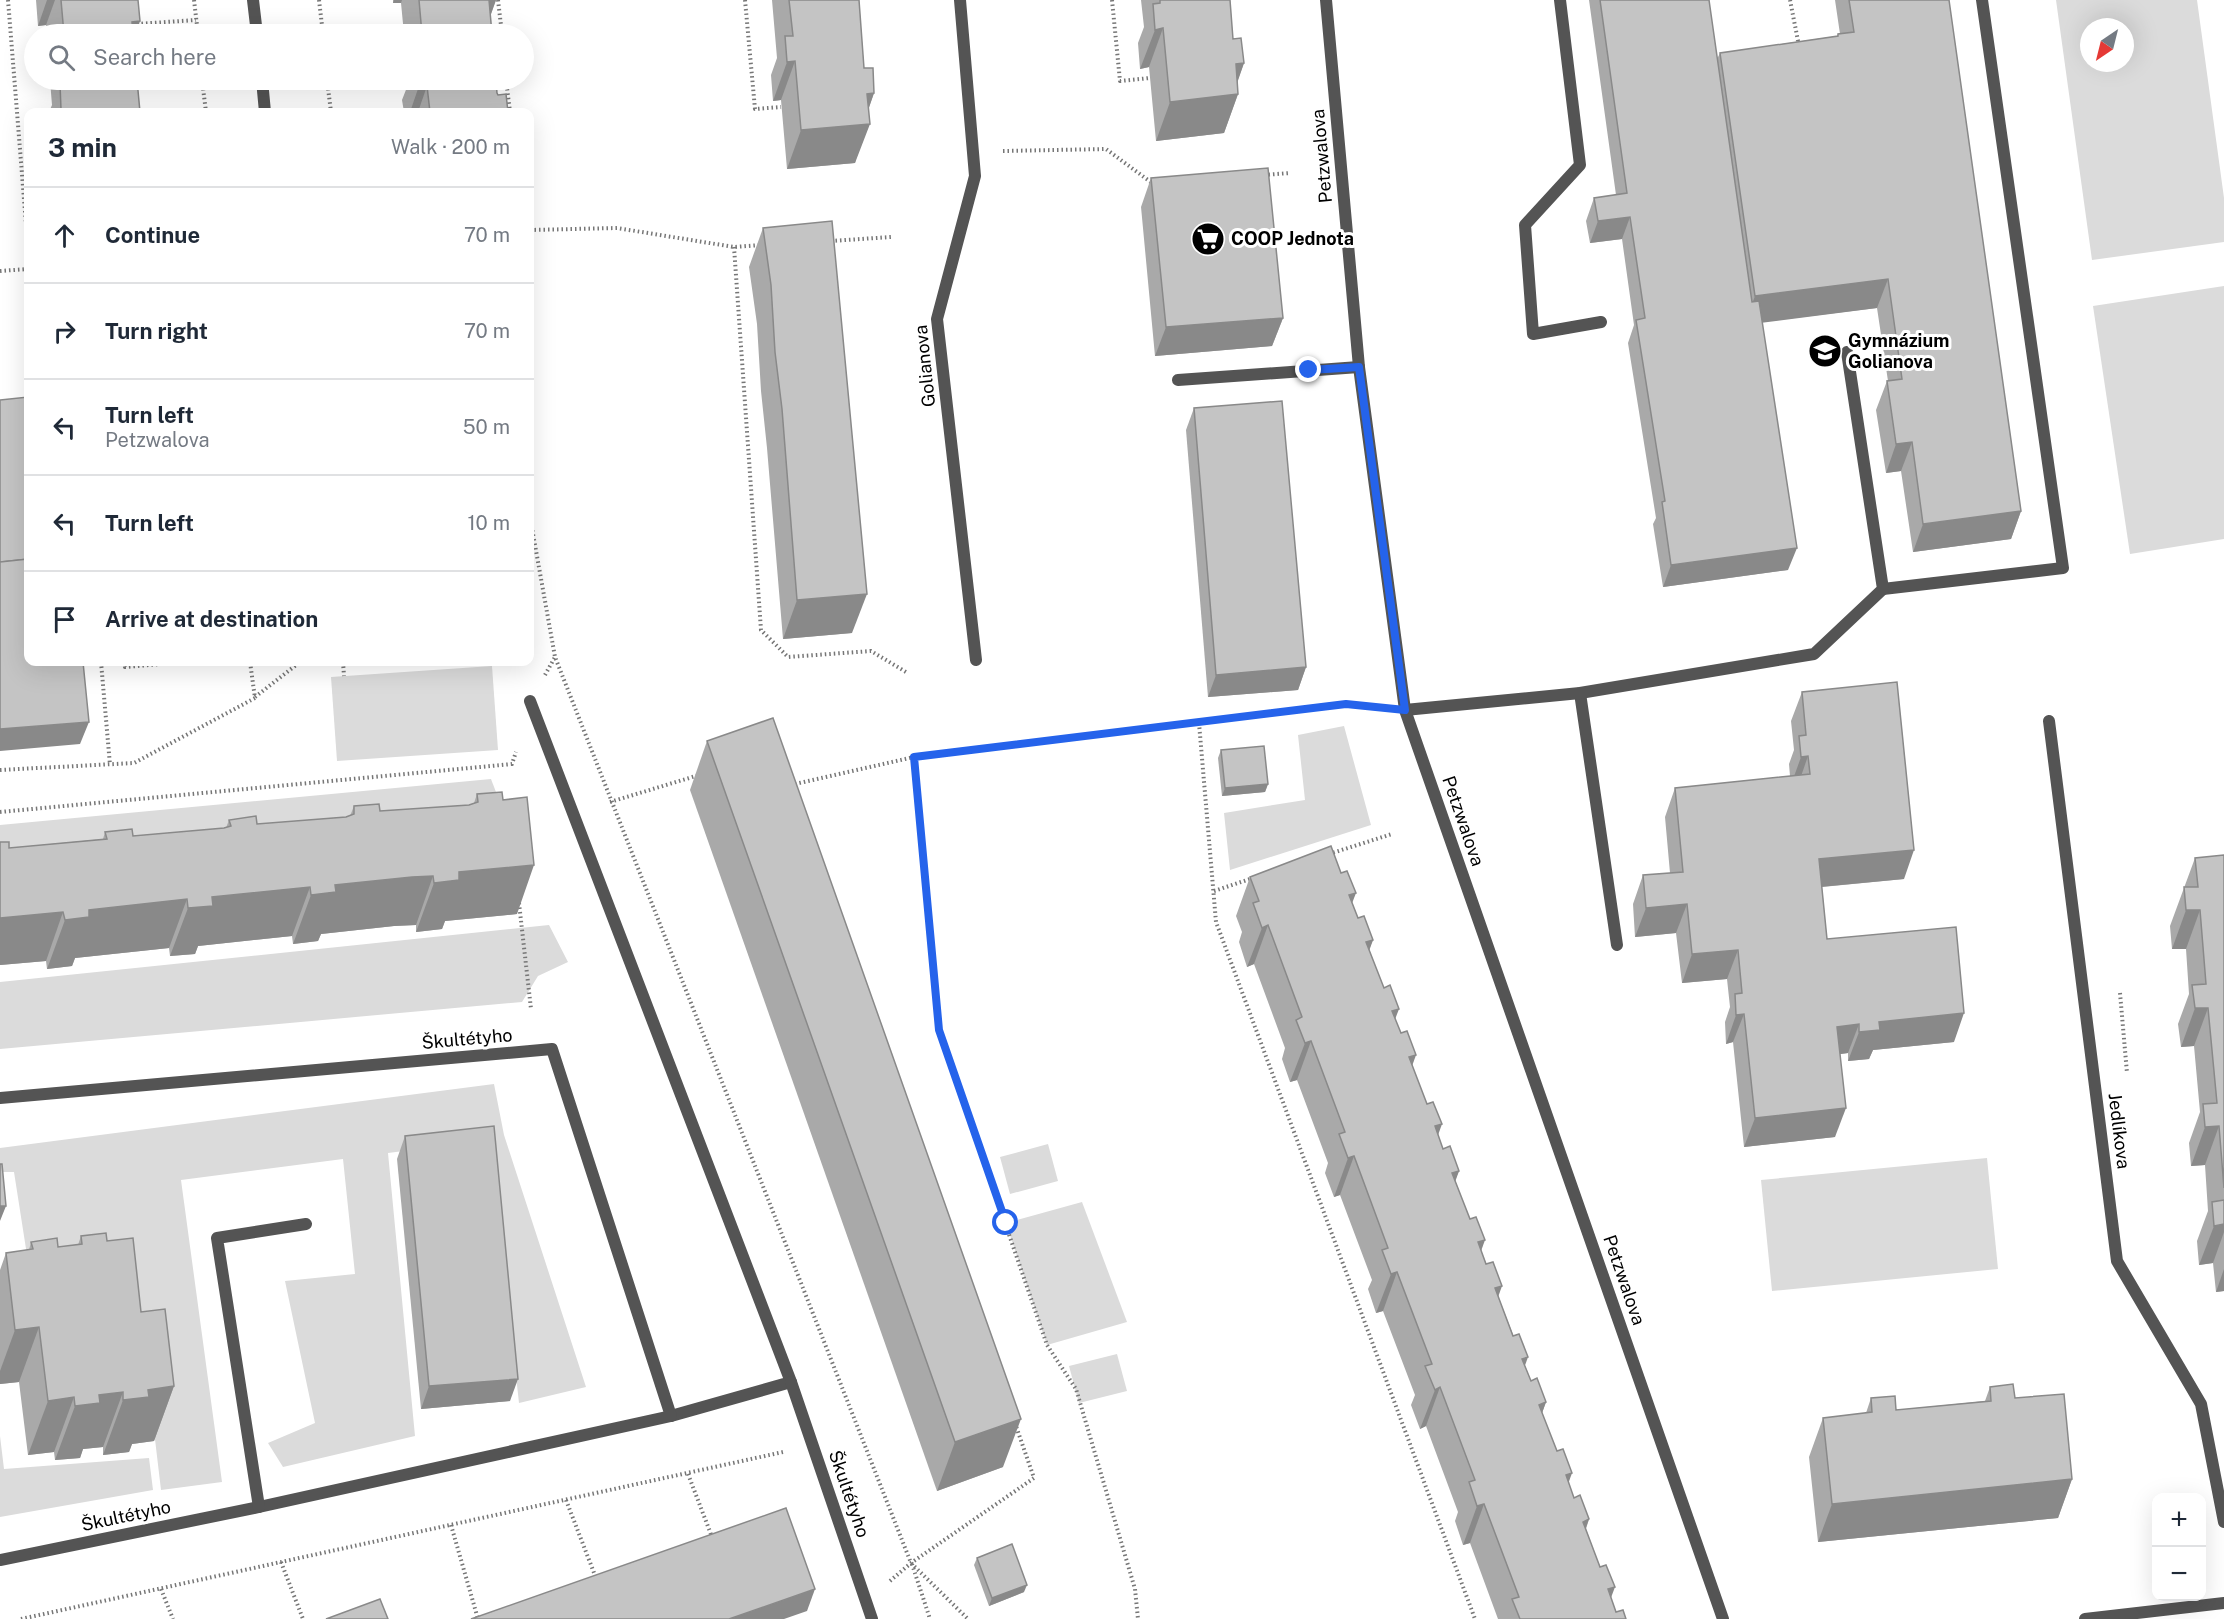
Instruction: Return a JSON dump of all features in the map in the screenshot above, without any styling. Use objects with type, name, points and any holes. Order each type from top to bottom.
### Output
[{"type":"street","points":[[253,0],[256,24]]},
{"type":"street","name":"Golianova","points":[[960,0],[975,176],[937,319],[976,660]]},
{"type":"street","name":"Petzwalova","points":[[1326,0],[1359,367],[1405,710],[1723,1619]]},
{"type":"street","points":[[1560,0],[1580,165],[1526,225],[1533,334],[1601,322]]},
{"type":"street","points":[[1405,710],[1580,693],[1814,654],[1883,589],[2063,568],[1982,0]]},
{"type":"street","points":[[263,90],[265,108]]},
{"type":"street","points":[[1847,352],[1883,589]]},
{"type":"street","points":[[1178,380],[1359,367]]},
{"type":"street","points":[[1580,693],[1617,945]]},
{"type":"street","name":"Škultétyho","points":[[530,701],[791,1382],[872,1619]]},
{"type":"street","name":"Jedlíkova","points":[[2049,721],[2117,1261],[2201,1404],[2224,1522]]},
{"type":"street","name":"Škultétyho","points":[[0,1098],[552,1049],[671,1416]]},
{"type":"street","points":[[259,1507],[217,1238],[306,1224]]},
{"type":"street","name":"Škultétyho","points":[[0,1560],[259,1507],[671,1416],[791,1382]]},
{"type":"street","points":[[2085,1619],[2224,1603]]},
{"type":"path","points":[[8,0],[24,199]]},
{"type":"path","points":[[194,0],[197,24]]},
{"type":"path","points":[[319,0],[322,24]]},
{"type":"path","points":[[498,0],[501,24]]},
{"type":"path","points":[[745,0],[755,109],[782,106]]},
{"type":"path","points":[[1112,0],[1120,81],[1150,78]]},
{"type":"path","points":[[1790,0],[1801,57]]},
{"type":"path","points":[[141,24],[196,20]]},
{"type":"path","points":[[203,90],[206,108]]},
{"type":"path","points":[[328,90],[330,108]]},
{"type":"path","points":[[507,90],[510,108]]},
{"type":"path","points":[[973,152],[1106,149],[1155,185]]},
{"type":"path","points":[[1257,176],[1290,173]]},
{"type":"path","points":[[534,230],[617,228],[734,247],[767,245]]},
{"type":"path","points":[[824,241],[891,237]]},
{"type":"path","points":[[734,247],[761,630],[788,657],[872,651],[906,672]]},
{"type":"path","points":[[0,271],[24,269]]},
{"type":"path","points":[[534,540],[555,657],[610,802],[911,1563],[930,1619]]},
{"type":"path","points":[[101,666],[110,765]]},
{"type":"path","points":[[251,666],[255,698]]},
{"type":"path","points":[[0,770],[134,763],[255,698],[295,666]]},
{"type":"path","points":[[343,666],[344,676]]},
{"type":"path","points":[[795,784],[914,757],[1346,704],[1405,710]]},
{"type":"path","points":[[1199,723],[1216,922],[1475,1619]]},
{"type":"path","points":[[914,757],[939,1030],[1047,1345],[1076,1389],[1136,1589],[1138,1619]]},
{"type":"path","points":[[0,812],[513,764]]},
{"type":"path","points":[[610,802],[701,774]]},
{"type":"path","points":[[789,776],[799,795]]},
{"type":"path","points":[[1325,855],[1392,834]]},
{"type":"path","points":[[1214,891],[1258,877]]},
{"type":"path","points":[[518,894],[531,1009]]},
{"type":"path","points":[[2120,993],[2127,1074]]},
{"type":"path","points":[[911,1563],[1034,1478],[1014,1422]]},
{"type":"path","points":[[21,1619],[688,1474],[813,1444]]},
{"type":"path","points":[[688,1474],[714,1541]]},
{"type":"path","points":[[566,1500],[598,1582]]},
{"type":"path","points":[[451,1525],[478,1619]]},
{"type":"path","points":[[281,1562],[303,1619]]},
{"type":"path","points":[[911,1563],[968,1619]]},
{"type":"path","points":[[161,1588],[173,1619]]},
{"type":"shaded area","points":[[2056,0],[2197,0],[2224,198],[2224,242],[2092,260]]},
{"type":"shaded area","points":[[2224,286],[2224,539],[2130,554],[2093,306]]},
{"type":"shaded area","points":[[492,666],[498,750],[337,761],[331,677]]},
{"type":"shaded area","points":[[1344,726],[1371,825],[1230,870],[1224,813],[1305,800],[1298,735]]},
{"type":"shaded area","points":[[491,779],[507,821],[0,877],[0,825]]},
{"type":"shaded area","points":[[549,925],[568,962],[538,976],[522,1002],[0,1049],[0,982]]},
{"type":"shaded area","points":[[494,1084],[504,1135],[586,1387],[519,1403],[490,1140],[388,1153],[415,1436],[283,1467],[268,1443],[315,1423],[285,1281],[355,1274],[343,1159],[181,1180],[222,1482],[161,1490],[146,1363],[29,1268],[14,1172],[0,1172],[0,1148]]},
{"type":"shaded area","points":[[1048,1144],[1058,1181],[1010,1194],[1000,1157]]},
{"type":"shaded area","points":[[1987,1158],[1998,1269],[1772,1291],[1761,1180]]},
{"type":"shaded area","points":[[1082,1202],[1127,1322],[1047,1345],[1006,1223]]},
{"type":"shaded area","points":[[1117,1354],[1127,1391],[1079,1403],[1069,1366]]},
{"type":"shaded area","points":[[0,1436],[4,1469],[149,1458],[153,1490],[0,1517]]},
{"type":"building","points":[[61,0],[138,0],[140,21],[132,22],[132,24],[63,24]]},
{"type":"building","points":[[419,0],[489,0],[491,24],[421,24]]},
{"type":"building","points":[[789,0],[859,0],[864,68],[873,68],[874,93],[867,94],[870,124],[801,130],[795,61],[787,62],[785,36],[793,36]]},
{"type":"building","points":[[1160,0],[1230,0],[1233,39],[1241,38],[1244,63],[1236,64],[1238,94],[1170,102],[1163,28],[1155,30],[1153,4],[1160,3]]},
{"type":"building","points":[[1600,0],[1709,0],[1752,302],[1759,301],[1797,548],[1671,565],[1662,502],[1665,501],[1636,320],[1645,318],[1630,217],[1598,221],[1594,198],[1627,193]]},
{"type":"building","points":[[1849,0],[1949,0],[2021,511],[1923,524],[1912,442],[1896,444],[1887,381],[1902,379],[1888,279],[1755,296],[1720,53],[1854,32]]},
{"type":"building","points":[[60,90],[138,90],[140,108],[61,108]]},
{"type":"building","points":[[427,90],[497,90],[498,95],[506,94],[508,108],[430,108]]},
{"type":"building","points":[[1268,168],[1283,318],[1166,327],[1151,178]]},
{"type":"building","points":[[832,221],[867,594],[797,600],[771,285],[763,228]]},
{"type":"building","points":[[24,397],[24,559],[0,562],[0,400]]},
{"type":"building","points":[[1282,401],[1306,667],[1216,675],[1194,408]]},
{"type":"building","points":[[24,559],[24,666],[83,666],[89,722],[0,729],[0,562]]},
{"type":"building","points":[[1897,682],[1914,850],[1819,859],[1827,939],[1956,927],[1964,1013],[1879,1022],[1880,1030],[1859,1032],[1859,1024],[1837,1027],[1846,1108],[1755,1118],[1744,1014],[1736,1015],[1735,994],[1742,993],[1738,950],[1692,954],[1687,904],[1646,908],[1643,875],[1683,872],[1675,788],[1810,774],[1808,756],[1801,757],[1799,736],[1806,735],[1802,692]]},
{"type":"building","points":[[773,718],[1021,1419],[955,1442],[707,741]]},
{"type":"building","points":[[1264,746],[1268,784],[1225,788],[1221,750]]},
{"type":"building","points":[[502,792],[503,800],[527,797],[534,865],[459,872],[459,880],[434,883],[433,876],[412,877],[335,885],[336,892],[311,895],[310,887],[212,897],[213,906],[188,908],[187,899],[89,910],[89,917],[65,920],[63,912],[0,918],[0,842],[9,842],[9,848],[107,839],[105,832],[132,829],[133,836],[224,828],[231,826],[229,820],[256,816],[257,824],[346,817],[354,814],[354,806],[379,804],[380,811],[469,805],[478,802],[477,794]]},
{"type":"building","points":[[1331,846],[1341,873],[1347,871],[1356,893],[1349,895],[1358,918],[1364,916],[1373,940],[1366,942],[1384,988],[1390,985],[1399,1009],[1392,1011],[1401,1033],[1407,1031],[1416,1055],[1409,1057],[1427,1104],[1433,1102],[1442,1124],[1435,1126],[1443,1149],[1450,1146],[1459,1171],[1452,1173],[1470,1219],[1476,1217],[1485,1240],[1478,1242],[1486,1264],[1493,1262],[1502,1286],[1495,1288],[1513,1336],[1519,1334],[1528,1357],[1522,1359],[1531,1381],[1537,1378],[1546,1402],[1539,1405],[1557,1451],[1563,1449],[1572,1473],[1566,1475],[1574,1498],[1580,1495],[1589,1519],[1583,1522],[1600,1567],[1606,1565],[1615,1587],[1608,1589],[1616,1612],[1623,1610],[1626,1619],[1520,1619],[1512,1599],[1519,1597],[1484,1504],[1477,1506],[1469,1482],[1475,1480],[1440,1387],[1435,1390],[1425,1366],[1432,1364],[1397,1272],[1391,1274],[1382,1250],[1388,1248],[1354,1156],[1348,1158],[1339,1134],[1345,1132],[1311,1041],[1305,1043],[1296,1020],[1302,1017],[1268,925],[1262,928],[1253,903],[1259,901],[1250,877]]},
{"type":"building","points":[[2224,855],[2224,1188],[2219,1126],[2205,1127],[2203,1104],[2217,1103],[2208,1008],[2195,1008],[2192,985],[2206,984],[2200,910],[2186,910],[2184,887],[2198,887],[2195,858]]},
{"type":"building","points":[[494,1126],[518,1379],[429,1386],[405,1136]]},
{"type":"building","points":[[0,1164],[2,1164],[6,1206],[0,1206]]},
{"type":"building","points":[[2224,1200],[2224,1224],[2214,1226],[2212,1202]]},
{"type":"building","points":[[106,1233],[107,1241],[133,1238],[141,1312],[165,1309],[174,1386],[148,1390],[149,1397],[123,1400],[123,1392],[99,1395],[100,1403],[75,1406],[74,1397],[48,1401],[39,1327],[15,1330],[6,1253],[33,1249],[31,1242],[57,1238],[58,1247],[82,1244],[81,1236]]},
{"type":"building","points":[[2013,1384],[2015,1398],[2064,1394],[2072,1479],[1832,1504],[1823,1418],[1872,1412],[1871,1398],[1895,1396],[1896,1410],[1991,1401],[1990,1387]]},
{"type":"building","points":[[786,1508],[815,1589],[729,1619],[471,1619]]},
{"type":"building","points":[[1012,1544],[1027,1585],[992,1598],[977,1558]]},
{"type":"building","points":[[380,1599],[388,1619],[326,1619]]},
{"type":"place","name":"COOP Jednota","points":[[1208,239]]},
{"type":"place","name":"Gymnázium Golianova","points":[[1825,351]]},
{"type":"route","points":[[1006,1223],[939,1030],[914,757],[1346,704],[1405,710],[1359,367],[1309,370]]}]
